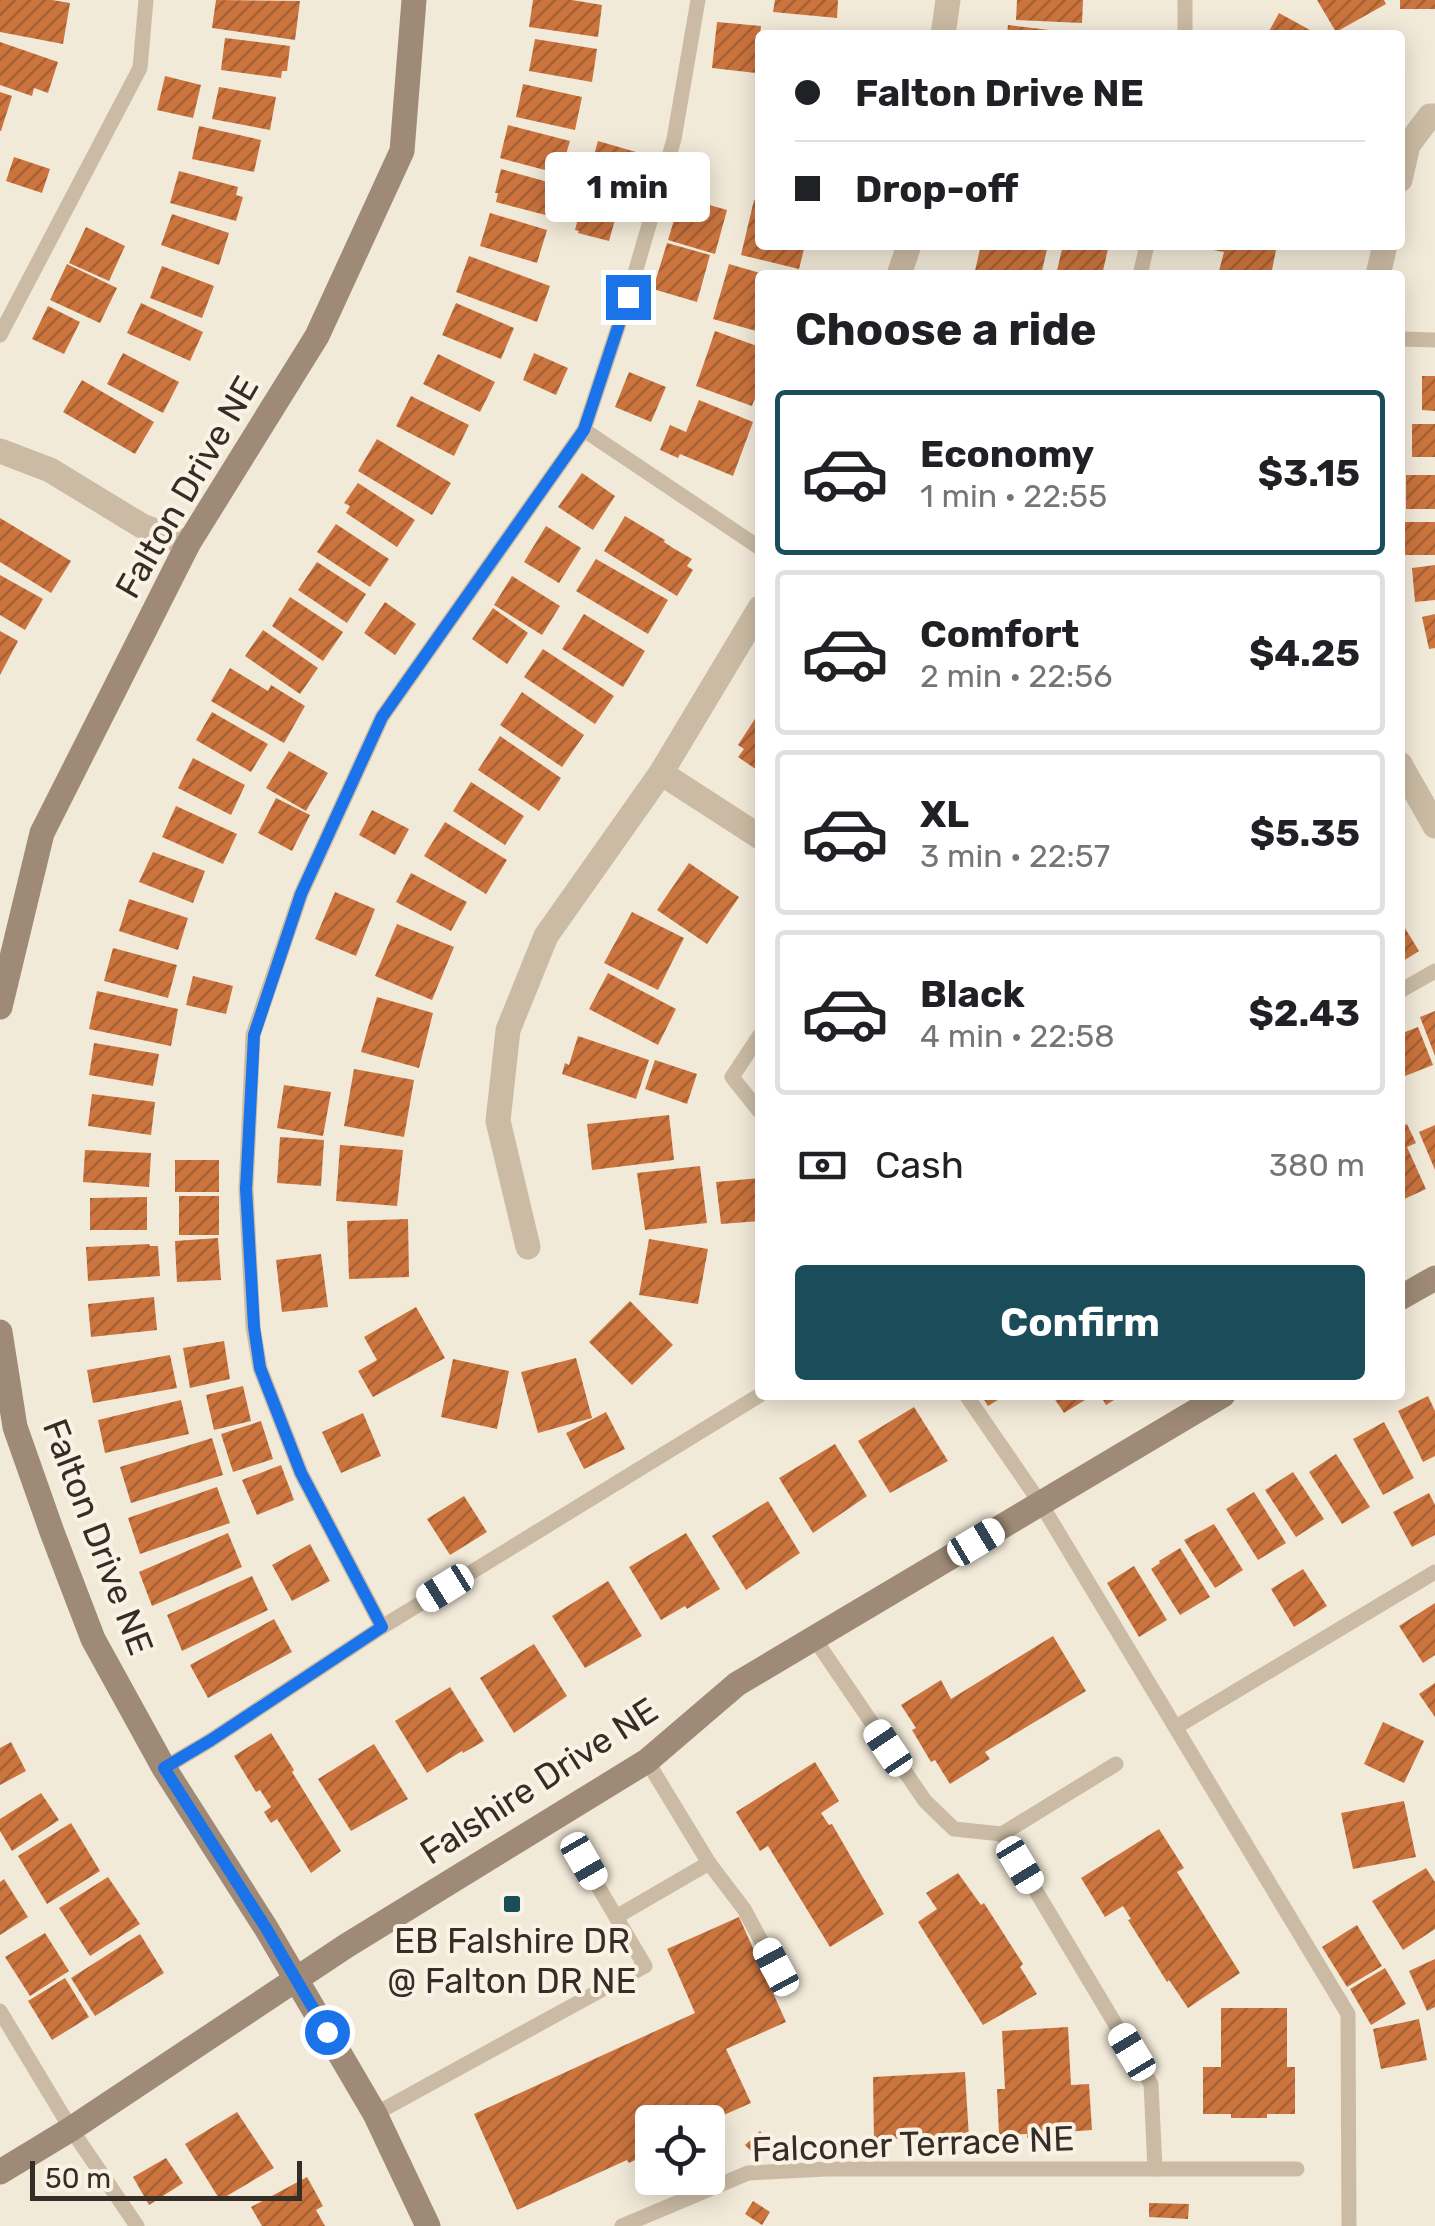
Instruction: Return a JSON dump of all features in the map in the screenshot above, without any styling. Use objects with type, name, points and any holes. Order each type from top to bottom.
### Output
[{"type":"street","name":"Falton Drive NE","points":[[0,1007],[42,833],[188,544],[317,336],[402,151],[414,0]]},
{"type":"street","points":[[944,30],[948,0]]},
{"type":"street","points":[[1405,158],[1408,145],[1430,116],[1435,116]]},
{"type":"street","points":[[0,451],[50,470],[142,526],[188,544]]},
{"type":"street","points":[[528,1247],[498,1121],[508,1030],[546,936],[661,773],[755,616]]},
{"type":"street","points":[[661,773],[755,834]]},
{"type":"street","points":[[1405,773],[1435,826]]},
{"type":"street","points":[[1405,1295],[1435,1278]]},
{"type":"street","name":"Falton Drive NE","points":[[0,1332],[15,1426],[93,1639],[164,1768],[298,1980],[375,2114],[428,2226]]},
{"type":"street","name":"Falshire Drive NE","points":[[0,2172],[72,2129],[346,1946],[647,1761],[737,1684],[1214,1400]]},
{"type":"lane","points":[[0,335],[140,68],[146,0]]},
{"type":"lane","points":[[382,1627],[301,1473],[260,1368],[246,1189],[254,1035],[301,894],[382,717],[584,430],[674,140],[698,0]]},
{"type":"lane","points":[[1185,30],[1186,0]]},
{"type":"lane","points":[[1405,339],[1435,340]]},
{"type":"lane","points":[[584,430],[755,545]]},
{"type":"lane","points":[[1405,988],[1435,971]]},
{"type":"lane","points":[[755,1043],[732,1077],[755,1106]]},
{"type":"lane","points":[[164,1768],[382,1627],[755,1398]]},
{"type":"lane","points":[[969,1400],[1041,1504],[1348,2014],[1349,2226]]},
{"type":"lane","points":[[1176,1727],[1435,1572]]},
{"type":"lane","points":[[814,1638],[924,1801],[954,1829],[1002,1834],[1116,1764]]},
{"type":"lane","points":[[647,1761],[709,1863],[744,1909],[776,1967]]},
{"type":"lane","points":[[1002,1834],[1151,2084],[1156,2169]]},
{"type":"lane","points":[[375,2114],[644,1966],[584,1861]]},
{"type":"lane","points":[[616,1917],[709,1863]]},
{"type":"lane","points":[[0,2011],[137,2226]]},
{"type":"lane","name":"Falconer Terrace NE","points":[[622,2226],[748,2173],[826,2169],[1297,2169]]},
{"type":"building","points":[[0,0],[70,3],[63,44],[0,32]]},
{"type":"building","points":[[216,0],[300,1],[295,40],[212,28]]},
{"type":"building","points":[[533,0],[602,5],[598,37],[529,27]]},
{"type":"building","points":[[775,0],[838,0],[837,18],[773,12]]},
{"type":"building","points":[[1017,0],[1083,0],[1082,23],[1016,20]]},
{"type":"building","points":[[1317,0],[1384,0],[1386,4],[1335,30]]},
{"type":"building","points":[[1400,0],[1435,0],[1435,9],[1400,9]]},
{"type":"building","points":[[1279,13],[1310,30],[1270,30]]},
{"type":"building","points":[[717,22],[761,26],[761,30],[755,30],[755,73],[712,68]]},
{"type":"building","points":[[1008,25],[1049,30],[1008,30]]},
{"type":"building","points":[[225,38],[290,46],[287,71],[282,71],[281,78],[221,70]]},
{"type":"building","points":[[535,39],[597,49],[592,82],[529,71]]},
{"type":"building","points":[[0,42],[58,62],[48,93],[34,88],[32,96],[0,85]]},
{"type":"building","points":[[165,76],[201,85],[193,118],[157,110]]},
{"type":"building","points":[[523,84],[582,97],[575,130],[516,117]]},
{"type":"building","points":[[219,87],[276,97],[270,130],[212,119]]},
{"type":"building","points":[[0,92],[12,96],[1,131],[0,131]]},
{"type":"building","points":[[508,125],[570,141],[560,174],[500,158]]},
{"type":"building","points":[[199,126],[261,140],[254,172],[192,159]]},
{"type":"building","points":[[598,141],[636,152],[624,193],[586,182]]},
{"type":"building","points":[[14,157],[50,169],[42,193],[6,181]]},
{"type":"building","points":[[501,169],[566,187],[557,218],[496,202]]},
{"type":"building","points":[[179,171],[238,187],[236,195],[243,197],[236,221],[170,203]]},
{"type":"building","points":[[586,188],[621,198],[609,241],[575,230]]},
{"type":"building","points":[[681,197],[727,210],[715,254],[668,240]]},
{"type":"building","points":[[754,200],[755,250],[804,250],[799,269],[741,255]]},
{"type":"building","points":[[490,213],[547,230],[537,263],[480,246]]},
{"type":"building","points":[[172,214],[229,233],[219,265],[161,245]]},
{"type":"building","points":[[86,227],[125,246],[109,281],[69,263]]},
{"type":"building","points":[[667,243],[710,255],[697,302],[653,289]]},
{"type":"building","points":[[980,250],[1047,250],[1042,270],[975,270]]},
{"type":"building","points":[[1062,250],[1108,250],[1103,270],[1057,270]]},
{"type":"building","points":[[1213,250],[1276,250],[1272,270],[1219,270],[1224,252]]},
{"type":"building","points":[[469,256],[550,286],[537,322],[456,292]]},
{"type":"building","points":[[67,264],[117,288],[100,323],[50,300]]},
{"type":"building","points":[[729,264],[755,272],[755,331],[713,319]]},
{"type":"building","points":[[162,266],[214,286],[202,318],[150,298]]},
{"type":"building","points":[[141,303],[203,332],[190,361],[127,333]]},
{"type":"building","points":[[456,303],[514,328],[501,359],[442,335]]},
{"type":"building","points":[[48,306],[80,322],[64,354],[32,339]]},
{"type":"building","points":[[715,331],[755,345],[752,406],[696,386]]},
{"type":"building","points":[[123,353],[179,382],[163,413],[107,384]]},
{"type":"building","points":[[534,353],[568,368],[556,395],[523,380]]},
{"type":"building","points":[[438,354],[495,382],[480,412],[423,384]]},
{"type":"building","points":[[629,372],[666,387],[651,422],[615,407]]},
{"type":"building","points":[[1422,376],[1435,376],[1435,411],[1422,410]]},
{"type":"building","points":[[82,380],[154,422],[135,454],[63,412]]},
{"type":"building","points":[[411,396],[469,425],[454,456],[396,426]]},
{"type":"building","points":[[699,400],[753,422],[733,476],[660,450],[670,425],[686,432]]},
{"type":"building","points":[[1412,424],[1435,424],[1435,457],[1412,457]]},
{"type":"building","points":[[377,439],[451,483],[432,515],[358,471]]},
{"type":"building","points":[[582,473],[615,496],[593,530],[558,507]]},
{"type":"building","points":[[1406,475],[1435,475],[1435,509],[1406,509]]},
{"type":"building","points":[[358,483],[415,520],[397,547],[346,513],[350,506],[344,503]]},
{"type":"building","points":[[625,516],[692,559],[687,566],[693,570],[677,596],[604,551]]},
{"type":"building","points":[[0,518],[71,561],[51,593],[0,562]]},
{"type":"building","points":[[1405,522],[1435,522],[1435,555],[1405,555]]},
{"type":"building","points":[[336,524],[389,559],[370,587],[317,552]]},
{"type":"building","points":[[546,526],[581,548],[559,583],[524,562]]},
{"type":"building","points":[[596,559],[668,600],[648,634],[576,591]]},
{"type":"building","points":[[317,562],[366,594],[347,623],[298,590]]},
{"type":"building","points":[[1435,565],[1435,600],[1415,602],[1412,568]]},
{"type":"building","points":[[0,575],[43,599],[25,630],[0,615]]},
{"type":"building","points":[[512,576],[560,606],[542,635],[494,605]]},
{"type":"building","points":[[290,597],[343,632],[323,661],[272,626]]},
{"type":"building","points":[[385,602],[416,624],[395,655],[364,633]]},
{"type":"building","points":[[493,608],[528,633],[507,664],[472,639]]},
{"type":"building","points":[[584,614],[645,651],[623,687],[562,649]]},
{"type":"building","points":[[1435,614],[1435,648],[1429,649],[1422,617]]},
{"type":"building","points":[[263,630],[318,668],[300,694],[245,656]]},
{"type":"building","points":[[0,631],[18,641],[0,675]]},
{"type":"building","points":[[543,649],[614,696],[595,724],[524,677]]},
{"type":"building","points":[[230,668],[268,691],[271,685],[305,706],[284,743],[211,701]]},
{"type":"building","points":[[522,692],[584,735],[562,767],[500,725]]},
{"type":"building","points":[[212,712],[268,744],[251,772],[196,740]]},
{"type":"building","points":[[755,719],[755,769],[738,757],[744,749],[738,745]]},
{"type":"building","points":[[500,736],[561,778],[539,811],[478,770]]},
{"type":"building","points":[[289,751],[328,773],[306,811],[266,788]]},
{"type":"building","points":[[193,758],[245,785],[231,815],[178,788]]},
{"type":"building","points":[[471,782],[524,816],[505,845],[453,811]]},
{"type":"building","points":[[276,798],[310,815],[292,851],[258,833]]},
{"type":"building","points":[[176,806],[237,834],[223,864],[162,837]]},
{"type":"building","points":[[372,810],[409,829],[395,855],[359,835]]},
{"type":"building","points":[[445,822],[507,860],[486,894],[424,856]]},
{"type":"building","points":[[153,852],[205,871],[193,903],[139,882]]},
{"type":"building","points":[[689,863],[739,897],[707,944],[657,910]]},
{"type":"building","points":[[411,873],[467,902],[451,931],[396,902]]},
{"type":"building","points":[[335,892],[375,909],[356,956],[315,939]]},
{"type":"building","points":[[129,899],[188,918],[178,950],[119,931]]},
{"type":"building","points":[[632,912],[684,938],[658,990],[604,963]]},
{"type":"building","points":[[397,924],[454,947],[432,1000],[375,976]]},
{"type":"building","points":[[1405,928],[1419,951],[1405,960]]},
{"type":"building","points":[[113,948],[177,965],[168,998],[104,981]]},
{"type":"building","points":[[608,973],[676,1009],[658,1045],[589,1009]]},
{"type":"building","points":[[193,976],[233,986],[226,1014],[186,1005]]},
{"type":"building","points":[[97,991],[178,1009],[171,1046],[89,1029]]},
{"type":"building","points":[[377,997],[433,1013],[419,1068],[361,1052]]},
{"type":"building","points":[[1435,1011],[1435,1056],[1420,1017]]},
{"type":"building","points":[[1418,1027],[1433,1065],[1405,1076],[1405,1032]]},
{"type":"building","points":[[578,1036],[649,1060],[636,1099],[562,1074]]},
{"type":"building","points":[[94,1043],[159,1054],[153,1086],[89,1075]]},
{"type":"building","points":[[655,1060],[697,1074],[687,1104],[645,1089]]},
{"type":"building","points":[[354,1069],[414,1080],[404,1137],[344,1126]]},
{"type":"building","points":[[284,1085],[331,1092],[323,1136],[277,1128]]},
{"type":"building","points":[[92,1094],[155,1102],[151,1135],[88,1126]]},
{"type":"building","points":[[669,1115],[674,1160],[592,1170],[587,1124]]},
{"type":"building","points":[[1405,1125],[1416,1143],[1407,1147],[1426,1189],[1405,1199]]},
{"type":"building","points":[[1435,1125],[1435,1170],[1419,1132]]},
{"type":"building","points":[[280,1137],[324,1140],[321,1186],[277,1183]]},
{"type":"building","points":[[340,1145],[403,1150],[397,1206],[336,1201]]},
{"type":"building","points":[[85,1150],[151,1153],[149,1187],[83,1182]]},
{"type":"building","points":[[175,1160],[219,1160],[219,1192],[175,1192]]},
{"type":"building","points":[[700,1166],[707,1223],[645,1230],[637,1173]]},
{"type":"building","points":[[755,1178],[755,1221],[721,1224],[716,1182]]},
{"type":"building","points":[[179,1196],[219,1196],[219,1235],[179,1235]]},
{"type":"building","points":[[147,1197],[147,1230],[90,1230],[90,1198]]},
{"type":"building","points":[[408,1219],[409,1277],[349,1279],[347,1221]]},
{"type":"building","points":[[218,1238],[221,1280],[177,1282],[175,1241]]},
{"type":"building","points":[[649,1239],[708,1249],[698,1304],[639,1295]]},
{"type":"building","points":[[158,1246],[160,1276],[88,1281],[86,1247]]},
{"type":"building","points":[[321,1254],[328,1307],[282,1312],[276,1260]]},
{"type":"building","points":[[154,1297],[157,1330],[91,1337],[88,1304]]},
{"type":"building","points":[[630,1301],[673,1345],[632,1385],[589,1342]]},
{"type":"building","points":[[416,1307],[445,1358],[373,1397],[358,1371],[377,1360],[364,1337]]},
{"type":"building","points":[[224,1341],[230,1379],[190,1388],[183,1348]]},
{"type":"building","points":[[170,1355],[177,1388],[93,1403],[87,1370]]},
{"type":"building","points":[[576,1358],[592,1418],[538,1433],[521,1372]]},
{"type":"building","points":[[453,1359],[509,1371],[497,1429],[441,1417]]},
{"type":"building","points":[[243,1386],[251,1421],[214,1430],[206,1395]]},
{"type":"building","points":[[1428,1396],[1435,1411],[1435,1456],[1423,1462],[1398,1411]]},
{"type":"building","points":[[181,1400],[189,1434],[105,1453],[98,1420]]},
{"type":"building","points":[[1055,1400],[1085,1400],[1064,1413]]},
{"type":"building","points":[[914,1407],[948,1461],[890,1493],[858,1441]]},
{"type":"building","points":[[606,1412],[625,1449],[584,1469],[566,1433]]},
{"type":"building","points":[[363,1413],[381,1456],[341,1473],[322,1432]]},
{"type":"building","points":[[261,1421],[273,1459],[233,1472],[221,1434]]},
{"type":"building","points":[[1384,1422],[1414,1478],[1383,1495],[1353,1439]]},
{"type":"building","points":[[212,1438],[223,1475],[131,1503],[120,1467]]},
{"type":"building","points":[[835,1444],[867,1496],[813,1533],[779,1478]]},
{"type":"building","points":[[1336,1454],[1370,1507],[1342,1524],[1309,1472]]},
{"type":"building","points":[[281,1465],[294,1500],[257,1515],[242,1480]]},
{"type":"building","points":[[1293,1472],[1324,1519],[1296,1537],[1265,1490]]},
{"type":"building","points":[[217,1487],[230,1523],[140,1554],[128,1518]]},
{"type":"building","points":[[1254,1492],[1286,1543],[1258,1560],[1226,1509]]},
{"type":"building","points":[[1429,1493],[1435,1505],[1435,1535],[1412,1547],[1393,1512]]},
{"type":"building","points":[[464,1496],[487,1532],[450,1555],[427,1519]]},
{"type":"building","points":[[768,1501],[800,1553],[746,1590],[712,1536]]},
{"type":"building","points":[[1214,1524],[1243,1570],[1215,1588],[1184,1540]]},
{"type":"building","points":[[228,1533],[242,1567],[152,1606],[139,1572]]},
{"type":"building","points":[[686,1533],[720,1589],[661,1620],[629,1567]]},
{"type":"building","points":[[310,1544],[330,1581],[292,1601],[272,1565]]},
{"type":"building","points":[[1180,1548],[1210,1597],[1180,1615],[1151,1569]]},
{"type":"building","points":[[1134,1566],[1167,1620],[1139,1637],[1107,1583]]},
{"type":"building","points":[[1303,1569],[1327,1606],[1294,1627],[1271,1589]]},
{"type":"building","points":[[252,1576],[268,1610],[182,1651],[167,1615]]},
{"type":"building","points":[[608,1581],[642,1636],[585,1668],[552,1616]]},
{"type":"building","points":[[1435,1603],[1435,1655],[1423,1663],[1399,1626]]},
{"type":"building","points":[[274,1619],[292,1652],[208,1698],[190,1665]]},
{"type":"building","points":[[1053,1636],[1086,1691],[985,1752],[990,1759],[950,1784],[935,1760],[931,1762],[901,1705],[941,1680],[951,1699]]},
{"type":"building","points":[[534,1644],[567,1696],[514,1733],[480,1678]]},
{"type":"building","points":[[1435,1683],[1435,1717],[1419,1694]]},
{"type":"building","points":[[450,1687],[484,1741],[427,1773],[395,1721]]},
{"type":"building","points":[[1383,1722],[1424,1741],[1404,1783],[1364,1764]]},
{"type":"building","points":[[271,1733],[341,1851],[311,1873],[277,1819],[271,1823],[264,1812],[271,1807],[260,1790],[256,1792],[234,1756]]},
{"type":"building","points":[[11,1742],[26,1771],[0,1785],[0,1748]]},
{"type":"building","points":[[374,1744],[408,1799],[351,1831],[318,1779]]},
{"type":"building","points":[[815,1762],[839,1801],[821,1813],[832,1824],[884,1914],[830,1947],[768,1846],[760,1851],[736,1812]]},
{"type":"building","points":[[41,1793],[59,1820],[12,1851],[0,1831],[0,1819]]},
{"type":"building","points":[[1404,1801],[1416,1857],[1353,1869],[1341,1813]]},
{"type":"building","points":[[71,1823],[100,1871],[47,1904],[18,1856]]},
{"type":"building","points":[[1159,1829],[1184,1868],[1177,1872],[1240,1973],[1188,2008],[1167,1982],[1123,1906],[1105,1917],[1081,1878]]},
{"type":"building","points":[[1426,1868],[1435,1882],[1435,1929],[1403,1950],[1372,1901]]},
{"type":"building","points":[[958,1873],[981,1905],[984,1903],[1023,1964],[1020,1967],[1037,1994],[983,2025],[918,1922],[937,1909],[926,1893]]},
{"type":"building","points":[[108,1877],[140,1924],[90,1956],[59,1908]]},
{"type":"building","points":[[4,1879],[28,1917],[0,1935],[0,1882]]},
{"type":"building","points":[[739,1917],[786,2022],[726,2049],[751,2103],[725,2114],[725,2105],[635,2105],[635,2160],[627,2160],[517,2210],[474,2114],[695,2013],[667,1949]]},
{"type":"building","points":[[1357,1925],[1382,1966],[1347,1987],[1322,1947]]},
{"type":"building","points":[[45,1933],[69,1971],[30,1996],[5,1957]]},
{"type":"building","points":[[140,1934],[164,1973],[95,2016],[71,1978]]},
{"type":"building","points":[[1435,1959],[1435,2007],[1427,2011],[1409,1971]]},
{"type":"building","points":[[1385,1968],[1406,2004],[1371,2025],[1350,1989]]},
{"type":"building","points":[[65,1978],[89,2017],[52,2040],[28,2001]]},
{"type":"building","points":[[1221,2008],[1287,2008],[1287,2067],[1295,2067],[1295,2114],[1231,2118],[1231,2114],[1203,2114],[1203,2067],[1221,2067]]},
{"type":"building","points":[[1419,2019],[1427,2060],[1381,2069],[1373,2029]]},
{"type":"building","points":[[1068,2027],[1071,2085],[1089,2084],[1092,2130],[1064,2132],[1064,2137],[999,2135],[997,2089],[1005,2089],[1002,2031]]},
{"type":"building","points":[[965,2072],[969,2138],[874,2140],[873,2077]]},
{"type":"building","points":[[237,2112],[274,2168],[220,2200],[185,2144]]},
{"type":"building","points":[[760,2131],[770,2142],[755,2155],[745,2145]]},
{"type":"building","points":[[166,2158],[183,2183],[149,2205],[133,2177]]},
{"type":"building","points":[[307,2177],[323,2206],[316,2210],[325,2226],[262,2226],[251,2207]]},
{"type":"building","points":[[753,2201],[770,2212],[762,2225],[745,2214]]},
{"type":"building","points":[[1149,2203],[1189,2204],[1188,2219],[1149,2217]]},
{"type":"place","name":"EB Falshire DR @ Falton DR NE","points":[[512,1904]]},
{"type":"route","points":[[327,2032],[164,1768],[382,1627],[301,1473],[260,1368],[246,1189],[254,1035],[301,894],[382,717],[584,430],[628,297]]}]
